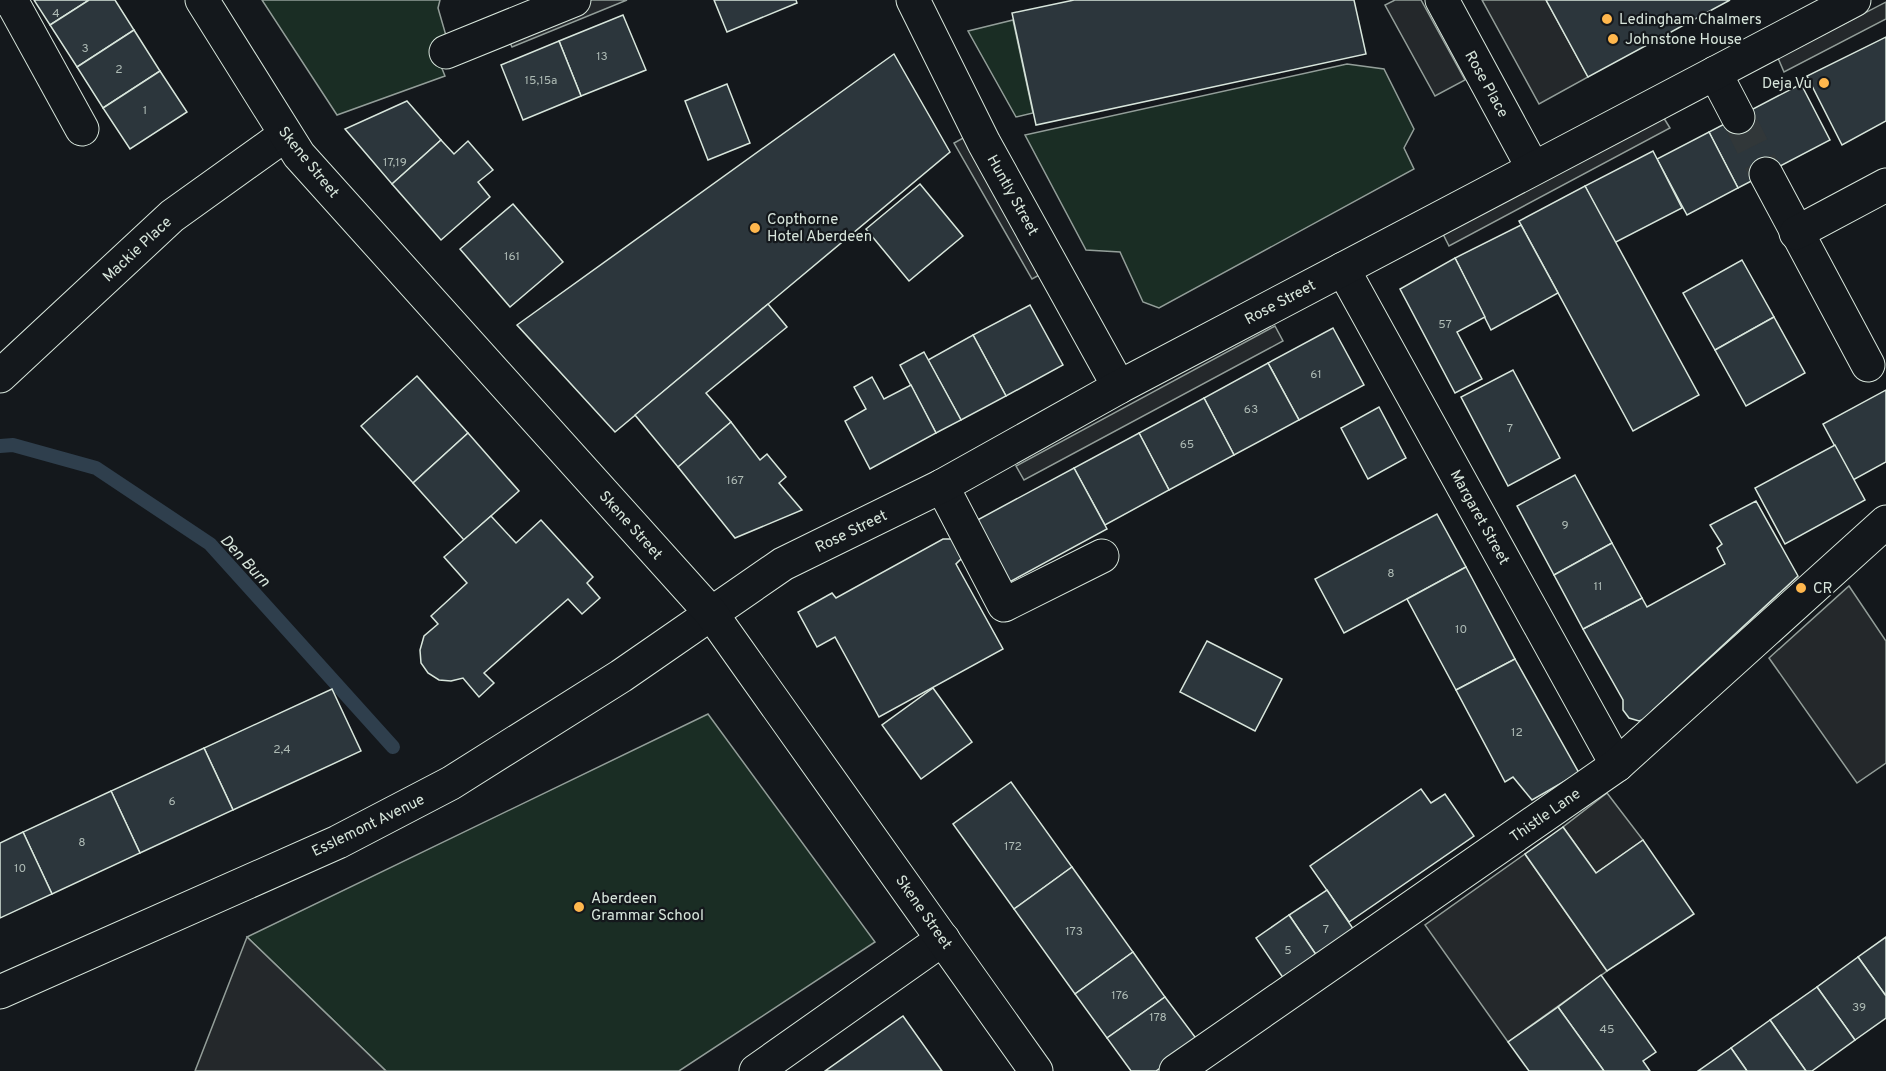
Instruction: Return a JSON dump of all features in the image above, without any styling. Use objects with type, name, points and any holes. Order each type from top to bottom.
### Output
[{"type":"street","points":[[10,0],[82,129]]},
{"type":"street","name":"Skene Street","points":[[202,0],[285,135],[395,263],[711,613],[1036,1071]]},
{"type":"street","points":[[446,52],[574,0]]},
{"type":"street","name":"Huntly Street","points":[[913,0],[984,143],[1119,387]]},
{"type":"street","name":"Rose Place","points":[[1442,0],[1533,168]]},
{"type":"street","name":"Rose Street","points":[[711,613],[783,564],[942,486],[1119,387],[1854,0]]},
{"type":"street","points":[[1715,74],[1738,117]]},
{"type":"street","name":"Mackie Place","points":[[0,376],[172,216],[285,135]]},
{"type":"street","points":[[1766,174],[1868,364]]},
{"type":"street","points":[[1796,233],[1886,185]]},
{"type":"street","name":"Margaret Street","points":[[1343,269],[1617,765]]},
{"type":"street","points":[[942,486],[1004,605],[1102,556]]},
{"type":"street","name":"Thistle Lane","points":[[1176,1071],[1617,765],[1886,522]]},
{"type":"street","name":"Esslemont Avenue","points":[[0,992],[338,842],[451,783],[621,676],[711,613]]},
{"type":"street","points":[[756,1071],[943,939]]},
{"type":"green space","points":[[262,0],[440,0],[438,8],[447,39],[433,46],[445,76],[337,115]]},
{"type":"green space","points":[[1013,20],[1033,113],[1016,117],[968,31]]},
{"type":"green space","points":[[1347,64],[1384,69],[1414,129],[1404,148],[1414,169],[1159,308],[1143,302],[1120,252],[1086,250],[1025,135]]},
{"type":"green space","name":"Aberdeen Grammar School","points":[[708,714],[875,942],[679,1071],[386,1071],[247,937]]},
{"type":"shaded area","points":[[589,0],[627,0],[512,47],[506,34]]},
{"type":"shaded area","points":[[1395,0],[1421,0],[1465,80],[1435,96],[1385,5]]},
{"type":"shaded area","points":[[1482,0],[1546,0],[1588,77],[1539,104]]},
{"type":"shaded area","points":[[1886,2],[1886,19],[1784,72],[1778,58]]},
{"type":"shaded area","points":[[1662,115],[1670,128],[1449,246],[1442,232]]},
{"type":"shaded area","points":[[965,137],[1043,273],[1032,279],[954,143]]},
{"type":"shaded area","points":[[1275,326],[1283,341],[1024,480],[1016,466]]},
{"type":"shaded area","points":[[1849,586],[1886,641],[1886,763],[1857,783],[1769,658]]},
{"type":"shaded area","points":[[1607,793],[1643,840],[1596,873],[1563,827]]},
{"type":"shaded area","points":[[1525,854],[1607,971],[1508,1042],[1425,925]]},
{"type":"shaded area","points":[[247,937],[386,1071],[195,1071]]},
{"type":"building","points":[[34,0],[89,0],[50,25]]},
{"type":"building","points":[[89,0],[115,0],[134,30],[77,67],[50,25]]},
{"type":"building","points":[[714,0],[796,0],[797,3],[727,32]]},
{"type":"building","points":[[1074,0],[1354,0],[1366,54],[1036,125],[1012,13]]},
{"type":"building","name":"Johnstone House","points":[[1546,0],[1730,0],[1588,77]]},
{"type":"building","points":[[623,15],[646,70],[581,96],[559,41]]},
{"type":"building","points":[[134,30],[160,71],[103,108],[77,67]]},
{"type":"building","points":[[1886,37],[1886,121],[1842,145],[1807,76]]},
{"type":"building","points":[[559,41],[581,96],[523,120],[501,65]]},
{"type":"building","name":"Copthorne Hotel Aberdeen","points":[[894,54],[950,152],[615,432],[517,325]]},
{"type":"building","points":[[160,71],[187,112],[130,149],[103,108]]},
{"type":"building","points":[[727,84],[750,143],[708,160],[685,101]]},
{"type":"building","points":[[1801,84],[1830,140],[1738,188],[1709,132]]},
{"type":"building","points":[[407,101],[441,140],[392,184],[345,129]]},
{"type":"building","points":[[1709,132],[1738,188],[1687,215],[1657,159]]},
{"type":"building","points":[[441,140],[454,154],[468,141],[493,170],[478,182],[490,197],[441,240],[392,184]]},
{"type":"building","points":[[1653,151],[1682,208],[1614,243],[1585,186]]},
{"type":"building","points":[[920,184],[963,236],[909,281],[866,229]]},
{"type":"building","points":[[1585,186],[1699,395],[1633,431],[1519,221]]},
{"type":"building","points":[[513,204],[563,262],[510,307],[460,249]]},
{"type":"building","points":[[1521,225],[1558,293],[1491,330],[1455,258]]},
{"type":"building","points":[[1455,258],[1485,317],[1457,332],[1482,379],[1455,393],[1400,289]]},
{"type":"building","points":[[1742,260],[1774,317],[1715,350],[1683,293]]},
{"type":"building","points":[[768,304],[787,327],[706,393],[731,422],[678,467],[635,415]]},
{"type":"building","points":[[1030,305],[1063,365],[1006,396],[973,335]]},
{"type":"building","points":[[1774,317],[1805,373],[1746,406],[1715,350]]},
{"type":"building","points":[[1333,328],[1364,385],[1299,420],[1268,363]]},
{"type":"building","points":[[973,335],[1006,396],[961,420],[928,360]]},
{"type":"building","points":[[924,352],[961,420],[936,433],[900,365]]},
{"type":"building","points":[[1268,363],[1299,420],[1234,455],[1204,398]]},
{"type":"building","points":[[1513,370],[1560,458],[1508,486],[1461,397]]},
{"type":"building","points":[[417,376],[468,433],[413,483],[361,426]]},
{"type":"building","points":[[872,377],[884,399],[911,385],[936,433],[870,469],[845,421],[866,409],[854,387]]},
{"type":"building","points":[[1886,390],[1886,462],[1853,480],[1823,424]]},
{"type":"building","points":[[1204,398],[1234,455],[1169,490],[1139,433]]},
{"type":"building","points":[[1379,407],[1406,458],[1368,479],[1341,428]]},
{"type":"building","points":[[731,422],[760,460],[767,454],[786,477],[779,483],[802,510],[735,538],[678,467]]},
{"type":"building","points":[[468,433],[519,491],[464,540],[413,483]]},
{"type":"building","points":[[1139,433],[1169,490],[1105,525],[1074,468]]},
{"type":"building","points":[[1835,445],[1865,500],[1785,544],[1755,488]]},
{"type":"building","points":[[1074,468],[1107,529],[1004,585],[970,524]]},
{"type":"building","points":[[1575,475],[1612,543],[1554,575],[1517,506]]},
{"type":"building","points":[[1756,501],[1798,576],[1653,710],[1648,718],[1639,721],[1629,718],[1623,710],[1623,700],[1583,629],[1642,598],[1647,607],[1725,564],[1717,548],[1722,544],[1710,525]]},
{"type":"building","points":[[1437,514],[1466,567],[1344,633],[1315,579]]},
{"type":"building","points":[[491,516],[516,543],[541,520],[593,577],[587,583],[600,598],[582,614],[568,599],[484,673],[494,683],[479,697],[463,678],[451,681],[439,680],[428,673],[421,663],[420,650],[424,636],[438,624],[431,616],[467,583],[444,557]]},
{"type":"building","points":[[943,539],[953,539],[963,557],[956,564],[1003,649],[879,717],[835,637],[817,647],[798,612],[832,593],[836,598]]},
{"type":"building","points":[[1612,543],[1642,598],[1583,629],[1554,575]]},
{"type":"building","points":[[1466,567],[1515,659],[1456,690],[1407,599]]},
{"type":"building","points":[[1207,641],[1282,679],[1255,731],[1180,692]]},
{"type":"building","points":[[1515,659],[1579,773],[1532,800],[1513,777],[1505,782],[1456,690]]},
{"type":"building","points":[[933,688],[972,742],[921,779],[882,725]]},
{"type":"building","points":[[332,689],[361,751],[233,810],[204,748]]},
{"type":"building","points":[[204,748],[233,810],[140,853],[111,791]]},
{"type":"building","points":[[1011,782],[1072,867],[1014,909],[953,824]]},
{"type":"building","points":[[1421,789],[1431,803],[1445,794],[1474,836],[1349,922],[1310,866]]},
{"type":"building","points":[[111,791],[140,853],[52,894],[23,832]]},
{"type":"building","points":[[1563,827],[1596,873],[1643,840],[1694,914],[1607,971],[1525,854]]},
{"type":"building","points":[[23,832],[52,894],[0,918],[0,843]]},
{"type":"building","points":[[1072,867],[1133,952],[1075,994],[1014,909]]},
{"type":"building","points":[[1327,890],[1358,936],[1321,962],[1289,915]]},
{"type":"building","points":[[1289,915],[1321,962],[1288,985],[1256,938]]},
{"type":"building","points":[[1886,937],[1886,996],[1858,957]]},
{"type":"building","points":[[1133,952],[1165,997],[1107,1038],[1075,994]]},
{"type":"building","points":[[1858,957],[1886,996],[1886,1018],[1855,1040],[1817,987]]},
{"type":"building","points":[[1601,975],[1656,1052],[1643,1061],[1650,1071],[1604,1071],[1558,1007]]},
{"type":"building","points":[[1817,987],[1855,1040],[1812,1071],[1806,1071],[1770,1020]]},
{"type":"building","points":[[1165,997],[1198,1041],[1156,1071],[1131,1071],[1107,1038]]},
{"type":"building","points":[[1558,1007],[1604,1071],[1529,1071],[1508,1042]]},
{"type":"building","points":[[903,1016],[942,1071],[825,1071]]},
{"type":"building","points":[[1770,1020],[1806,1071],[1747,1071],[1731,1048]]},
{"type":"building","points":[[1731,1048],[1747,1071],[1698,1071]]},
{"type":"waterway","name":"Den Burn","points":[[0,446],[13,445],[96,468],[210,544],[393,747]]},
{"type":"tunnel","points":[[1738,117],[1766,174]]},
{"type":"place","name":"Ledingham Chalmers","points":[[1607,19]]},
{"type":"place","name":"Johnstone House","points":[[1613,39]]},
{"type":"place","name":"Deja Vu","points":[[1824,83]]},
{"type":"place","name":"Copthorne Hotel Aberdeen","points":[[755,228]]},
{"type":"place","name":"CR","points":[[1801,588]]},
{"type":"place","name":"Aberdeen Grammar School","points":[[579,907]]}]
